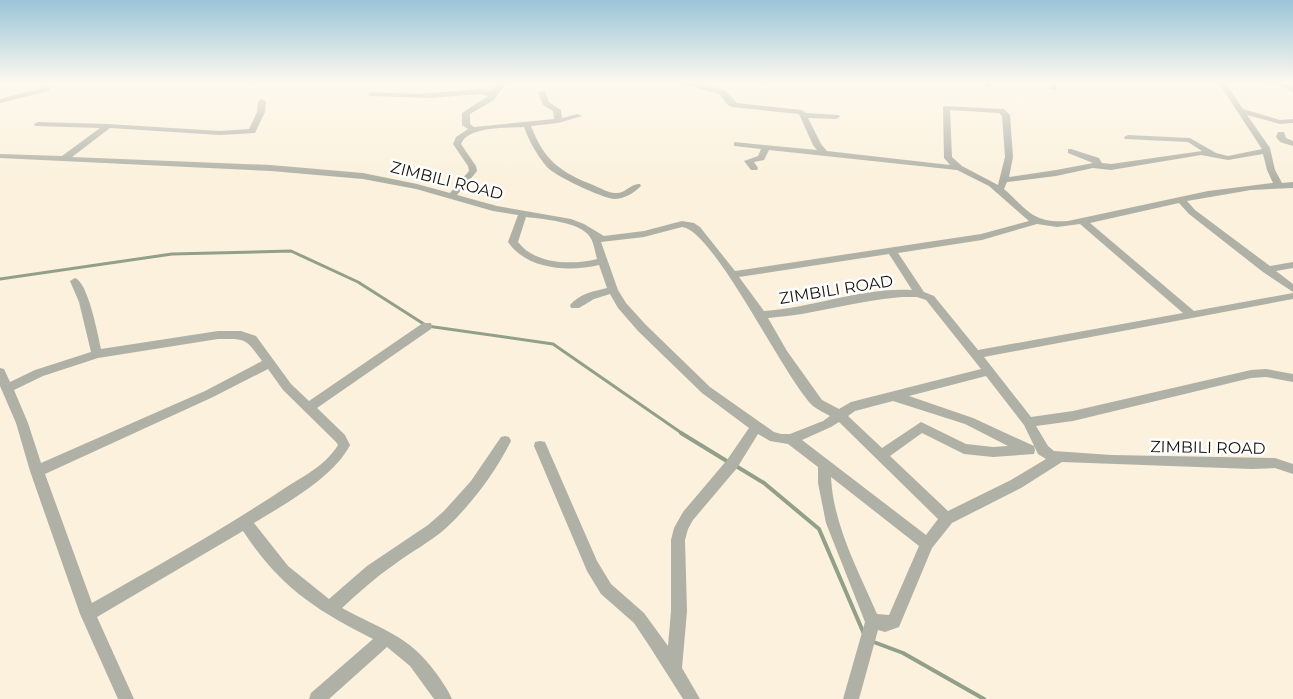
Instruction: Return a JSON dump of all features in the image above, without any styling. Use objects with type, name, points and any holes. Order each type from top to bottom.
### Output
[{"type":"street","points":[[38,124],[220,133],[252,131],[260,115]]},
{"type":"street","points":[[466,115],[466,125],[473,129]]},
{"type":"street","points":[[557,115],[558,121]]},
{"type":"street","points":[[824,153],[817,145],[804,115],[836,117]]},
{"type":"street","points":[[946,115],[948,158],[959,168],[1002,191],[1024,214],[1037,221],[1050,224],[1082,221],[1182,200],[1262,186],[1293,185]]},
{"type":"street","points":[[1002,191],[1009,157],[1006,115]]},
{"type":"street","points":[[1244,115],[1267,150],[1271,170],[1279,185]]},
{"type":"street","points":[[1255,115],[1280,122],[1293,121]]},
{"type":"street","points":[[452,196],[473,171],[472,166],[457,144],[459,139],[473,129],[487,126],[527,125],[578,116]]},
{"type":"street","points":[[527,125],[532,138],[551,167],[572,180],[614,196],[626,194],[637,186]]},
{"type":"street","points":[[64,159],[108,126]]},
{"type":"street","points":[[1281,134],[1280,137],[1283,140],[1293,144]]},
{"type":"street","points":[[1128,137],[1190,140],[1216,155]]},
{"type":"street","points":[[736,144],[824,153],[894,163],[959,168]]},
{"type":"street","points":[[754,168],[748,161],[762,158],[766,148]]},
{"type":"street","points":[[1003,180],[1098,165],[1111,167],[1201,153],[1231,158],[1267,150]]},
{"type":"street","points":[[1072,151],[1096,160],[1098,165]]},
{"type":"street","name":"ZIMBILI ROAD","points":[[0,156],[256,167],[338,173],[395,182],[452,196],[471,203],[568,221],[581,226],[594,236],[602,239],[644,234],[682,224],[691,225],[697,228],[761,315],[796,312],[882,296],[919,293]]},
{"type":"street","points":[[1182,200],[1192,212],[1293,289]]},
{"type":"street","points":[[523,213],[514,242],[519,250],[543,260],[567,266],[603,261]]},
{"type":"street","points":[[733,275],[982,237],[1037,221]]},
{"type":"street","points":[[1082,221],[1190,314]]},
{"type":"street","points":[[594,236],[613,290],[622,305],[642,328],[684,370],[756,428],[770,436],[791,439],[827,424],[851,407],[896,397],[989,371]]},
{"type":"street","points":[[873,622],[878,621],[885,624],[894,622],[928,544],[947,520],[966,508],[1016,484],[1054,455],[930,298],[919,293],[892,251]]},
{"type":"street","points":[[1267,270],[1293,266]]},
{"type":"street","points":[[75,280],[84,302],[97,354]]},
{"type":"street","points":[[575,305],[590,296],[613,290]]},
{"type":"street","points":[[976,354],[1293,296]]},
{"type":"street","points":[[761,315],[783,354],[818,402],[839,414],[947,520]]},
{"type":"street","points":[[308,408],[427,326]]},
{"type":"street","points":[[7,388],[39,372],[97,354],[194,338],[241,335],[252,340],[287,387],[341,439],[344,445],[340,454],[320,472],[246,523],[88,614]]},
{"type":"street","points":[[37,472],[209,394],[269,363]]},
{"type":"street","points":[[0,372],[22,423],[37,472],[88,614],[126,699]]},
{"type":"street","points":[[1028,422],[1074,416],[1251,374],[1266,373],[1293,378]]},
{"type":"street","points":[[896,397],[969,421],[1029,450]]},
{"type":"street","points":[[880,456],[921,427],[964,449],[993,452],[1029,450]]},
{"type":"street","points":[[674,668],[679,611],[678,540],[681,528],[688,516],[732,464],[756,428]]},
{"type":"street","points":[[791,439],[928,544]]},
{"type":"street","points":[[330,609],[354,586],[387,560],[438,525],[473,488],[505,441]]},
{"type":"street","points":[[540,446],[592,566],[606,589],[638,618],[656,641],[692,699]]},
{"type":"street","name":"ZIMBILI ROAD","points":[[1029,450],[1054,455],[1252,464],[1275,463],[1293,468]]},
{"type":"street","points":[[824,464],[823,478],[826,495],[837,531],[873,622],[850,699]]},
{"type":"street","points":[[246,523],[276,564],[330,609],[405,650],[431,678],[444,699]]},
{"type":"street","points":[[317,699],[386,638]]},
{"type":"waterway","points":[[0,279],[172,254],[291,251],[358,282],[427,326],[553,344],[683,434]]},
{"type":"waterway","points":[[681,433],[730,463]]},
{"type":"waterway","points":[[736,466],[764,483],[819,529],[864,634]]},
{"type":"waterway","points":[[871,641],[903,653],[984,699]]}]
